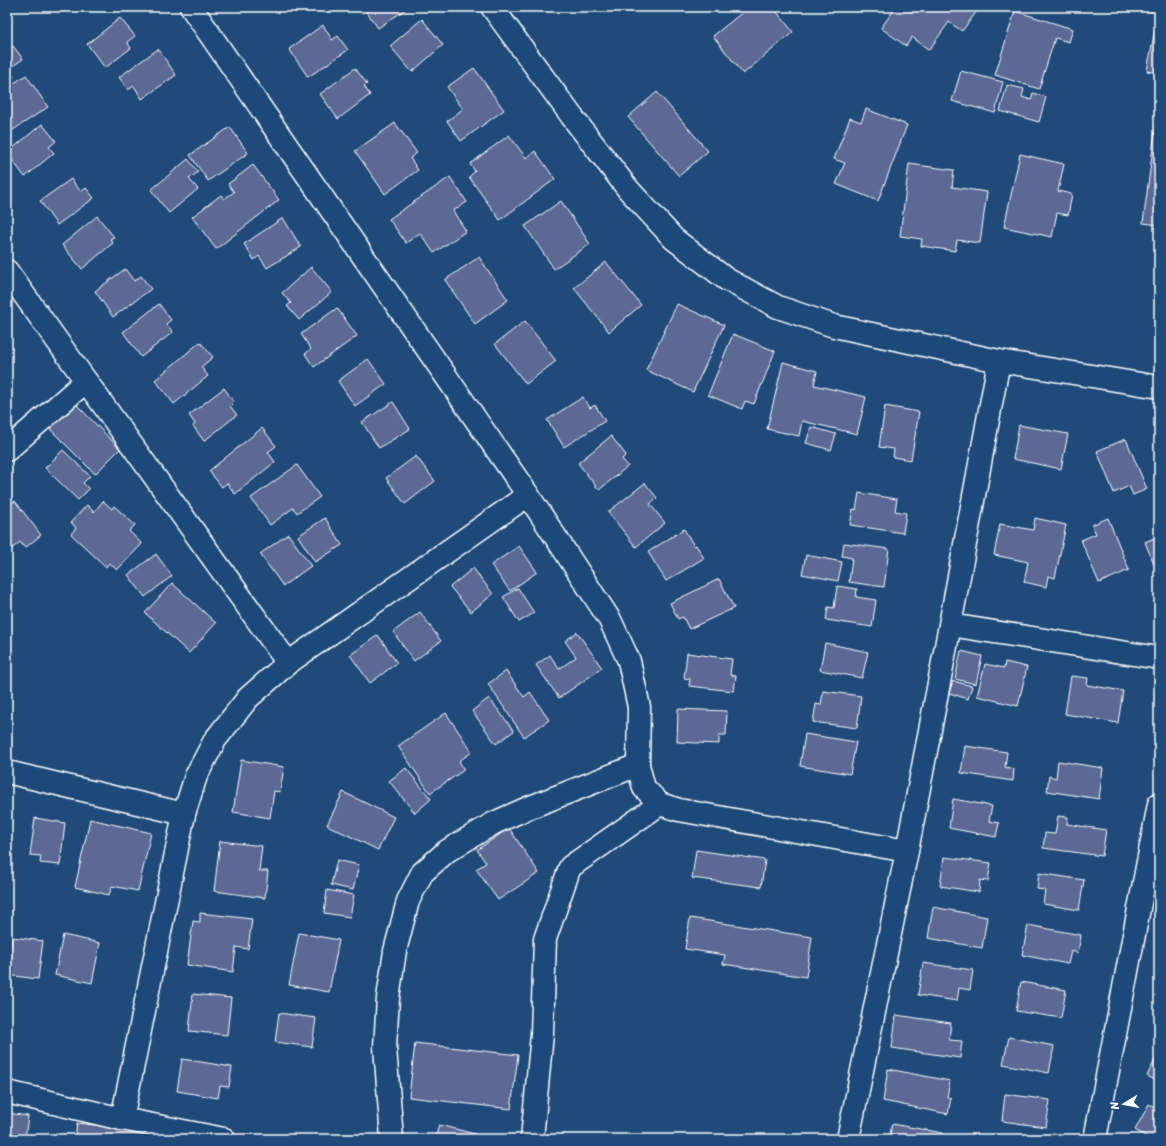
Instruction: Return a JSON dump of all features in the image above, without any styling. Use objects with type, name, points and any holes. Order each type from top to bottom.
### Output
[{"type":"street","points":[[191,7],[528,495],[610,620],[629,660],[639,707],[638,764],[644,788],[660,804],[679,810],[907,851]]},
{"type":"street","points":[[492,7],[573,118],[628,189],[674,239],[726,279],[778,307],[834,326],[999,361],[1159,387]]},
{"type":"street","points":[[7,271],[288,663]]},
{"type":"street","points":[[848,1139],[907,851],[999,361]]},
{"type":"street","points":[[7,450],[86,381]]},
{"type":"street","points":[[122,1119],[184,814],[196,776],[215,740],[248,698],[288,663],[528,495]]},
{"type":"street","points":[[950,625],[1159,658]]},
{"type":"street","points":[[392,1139],[385,1047],[388,998],[395,951],[408,901],[422,873],[447,851],[494,823],[638,764]]},
{"type":"street","points":[[7,772],[184,814]]},
{"type":"street","points":[[532,1139],[542,1034],[545,939],[570,867],[660,804]]},
{"type":"street","points":[[1095,1139],[1159,804]]},
{"type":"street","points":[[7,1092],[122,1119],[224,1139]]},
{"type":"building","points":[[363,7],[409,7],[378,28]]},
{"type":"building","points":[[749,7],[773,7],[793,32],[743,74],[713,36]]},
{"type":"building","points":[[896,7],[980,7],[962,31],[949,22],[929,50],[912,37],[906,46],[881,28]]},
{"type":"building","points":[[1130,7],[1159,7],[1159,13]]},
{"type":"building","points":[[1015,11],[1073,29],[1069,42],[1055,38],[1039,89],[995,75]]},
{"type":"building","points":[[120,18],[135,36],[127,42],[131,48],[105,68],[87,44]]},
{"type":"building","points":[[422,19],[443,45],[412,72],[390,46]]},
{"type":"building","points":[[1157,19],[1159,19],[1159,73],[1147,71]]},
{"type":"building","points":[[323,25],[332,40],[338,36],[348,50],[308,77],[289,49]]},
{"type":"building","points":[[13,46],[23,59],[9,69],[14,77],[7,82],[7,50]]},
{"type":"building","points":[[158,49],[176,75],[142,99],[134,86],[128,90],[119,77]]},
{"type":"building","points":[[355,68],[367,84],[364,86],[370,95],[338,119],[320,94]]},
{"type":"building","points":[[474,68],[504,110],[461,141],[447,121],[463,109],[447,87]]},
{"type":"building","points":[[961,71],[1003,82],[995,113],[952,101]]},
{"type":"building","points":[[26,75],[48,107],[7,134],[7,88]]},
{"type":"building","points":[[1007,85],[1024,89],[1022,97],[1031,100],[1033,93],[1046,97],[1039,122],[1000,111]]},
{"type":"building","points":[[657,92],[708,151],[679,176],[628,117]]},
{"type":"building","points":[[866,109],[907,125],[878,201],[836,184],[845,163],[834,159],[850,118],[861,122]]},
{"type":"building","points":[[395,123],[417,153],[410,158],[418,170],[385,194],[355,151]]},
{"type":"building","points":[[42,124],[56,141],[49,147],[54,153],[25,177],[7,153]]},
{"type":"building","points":[[1156,124],[1159,124],[1159,225],[1143,223]]},
{"type":"building","points":[[230,127],[248,153],[208,181],[190,155]]},
{"type":"building","points":[[509,135],[526,158],[535,151],[555,179],[500,220],[469,177],[475,171],[470,164]]},
{"type":"building","points":[[1020,154],[1064,164],[1058,191],[1072,194],[1068,215],[1057,213],[1052,237],[1004,227]]},
{"type":"building","points":[[188,159],[198,172],[189,179],[198,189],[169,213],[151,190]]},
{"type":"building","points":[[909,164],[954,170],[952,187],[987,192],[980,243],[957,240],[955,251],[921,246],[922,239],[900,236]]},
{"type":"building","points":[[253,165],[279,200],[216,249],[192,217],[221,195],[224,199],[234,192],[228,184]]},
{"type":"building","points":[[450,177],[467,202],[453,211],[466,231],[434,253],[420,233],[406,243],[389,219]]},
{"type":"building","points":[[71,179],[81,192],[86,188],[94,198],[57,225],[40,201]]},
{"type":"building","points":[[561,201],[590,244],[554,269],[525,226]]},
{"type":"building","points":[[97,216],[114,237],[110,239],[113,243],[82,269],[62,245]]},
{"type":"building","points":[[283,218],[301,247],[267,268],[259,256],[254,260],[244,244]]},
{"type":"building","points":[[479,257],[508,300],[475,324],[445,280]]},
{"type":"building","points":[[606,262],[641,305],[609,332],[574,288]]},
{"type":"building","points":[[311,267],[332,292],[299,320],[287,306],[291,303],[282,293]]},
{"type":"building","points":[[125,269],[134,281],[141,276],[151,289],[113,317],[95,291]]},
{"type":"building","points":[[159,304],[171,320],[166,324],[173,332],[141,357],[123,332]]},
{"type":"building","points":[[677,304],[724,325],[693,392],[646,370]]},
{"type":"building","points":[[337,308],[357,336],[314,367],[305,354],[311,349],[301,334]]},
{"type":"building","points":[[525,321],[556,361],[526,384],[495,344]]},
{"type":"building","points":[[733,334],[775,351],[754,404],[745,401],[742,409],[708,395]]},
{"type":"building","points":[[200,342],[213,357],[201,367],[208,376],[174,404],[155,380]]},
{"type":"building","points":[[368,359],[386,384],[355,406],[338,381]]},
{"type":"building","points":[[783,362],[817,371],[814,385],[866,397],[857,434],[802,421],[799,436],[767,429]]},
{"type":"building","points":[[224,388],[234,402],[230,406],[237,415],[204,441],[193,426],[195,424],[189,415]]},
{"type":"building","points":[[583,397],[590,408],[595,405],[605,421],[564,447],[547,420]]},
{"type":"building","points":[[71,399],[120,449],[95,474],[45,424]]},
{"type":"building","points":[[393,402],[410,429],[379,448],[362,422]]},
{"type":"building","points":[[885,406],[919,412],[911,460],[893,457],[894,449],[879,447]]},
{"type":"building","points":[[1019,425],[1068,434],[1061,469],[1013,459]]},
{"type":"building","points":[[811,427],[836,434],[831,450],[806,443]]},
{"type":"building","points":[[262,428],[276,446],[268,452],[275,462],[235,494],[227,483],[222,487],[209,471]]},
{"type":"building","points":[[611,436],[626,455],[622,459],[628,466],[599,490],[578,463]]},
{"type":"building","points":[[1126,439],[1147,489],[1133,495],[1129,486],[1114,493],[1097,451]]},
{"type":"building","points":[[63,450],[90,476],[83,483],[89,489],[78,500],[45,468]]},
{"type":"building","points":[[416,456],[435,481],[405,504],[386,478]]},
{"type":"building","points":[[297,465],[320,497],[297,513],[293,508],[270,525],[251,498]]},
{"type":"building","points":[[645,483],[657,498],[650,504],[665,523],[636,547],[608,512]]},
{"type":"building","points":[[859,493],[897,499],[895,511],[906,513],[903,533],[850,525],[853,509],[856,510]]},
{"type":"building","points":[[15,501],[41,535],[25,548],[20,542],[9,551],[7,549],[7,507]]},
{"type":"building","points":[[103,501],[112,509],[114,506],[135,525],[129,531],[142,544],[117,570],[109,563],[106,567],[71,534],[76,528],[71,522],[87,505],[94,512]]},
{"type":"building","points":[[325,518],[342,545],[315,562],[298,536]]},
{"type":"building","points":[[1035,518],[1066,525],[1055,578],[1048,576],[1046,587],[1024,582],[1028,562],[994,555],[1000,524],[1033,530]]},
{"type":"building","points":[[1108,518],[1129,570],[1099,583],[1081,540],[1096,534],[1092,525]]},
{"type":"building","points":[[684,529],[694,546],[696,545],[704,558],[666,581],[648,552]]},
{"type":"building","points":[[288,534],[311,566],[283,586],[260,554]]},
{"type":"building","points":[[1159,536],[1159,576],[1145,542]]},
{"type":"building","points":[[844,543],[889,549],[884,587],[849,582],[852,558],[842,556]]},
{"type":"building","points":[[519,546],[537,572],[510,591],[491,565]]},
{"type":"building","points":[[156,554],[172,576],[145,597],[128,575]]},
{"type":"building","points":[[806,555],[842,562],[838,581],[802,574]]},
{"type":"building","points":[[473,568],[493,594],[471,612],[450,587]]},
{"type":"building","points":[[719,579],[734,608],[689,629],[683,617],[678,619],[670,603]]},
{"type":"building","points":[[172,583],[216,623],[189,653],[145,613]]},
{"type":"building","points":[[837,586],[857,589],[856,597],[876,600],[872,627],[826,620],[828,607],[834,608]]},
{"type":"building","points":[[518,588],[534,613],[519,622],[503,597]]},
{"type":"building","points":[[420,612],[441,641],[414,661],[393,632]]},
{"type":"building","points":[[577,632],[602,668],[559,698],[536,665],[550,655],[559,669],[576,657],[565,641]]},
{"type":"building","points":[[378,635],[397,663],[370,683],[350,655]]},
{"type":"building","points":[[825,643],[868,652],[862,678],[820,670]]},
{"type":"building","points":[[961,651],[982,656],[976,684],[955,679]]},
{"type":"building","points":[[687,653],[732,659],[730,675],[736,676],[734,691],[689,686],[690,679],[684,678]]},
{"type":"building","points":[[1005,662],[1027,667],[1018,706],[977,696],[985,664],[1004,668]]},
{"type":"building","points":[[506,671],[524,697],[530,692],[549,720],[524,737],[488,684]]},
{"type":"building","points":[[1071,676],[1088,678],[1087,685],[1123,691],[1118,723],[1065,714]]},
{"type":"building","points":[[953,681],[972,686],[968,699],[949,693]]},
{"type":"building","points":[[823,691],[861,696],[857,728],[813,722],[816,704],[821,705]]},
{"type":"building","points":[[489,698],[514,731],[496,744],[472,711]]},
{"type":"building","points":[[678,709],[727,711],[726,735],[719,735],[719,744],[677,742]]},
{"type":"building","points":[[446,713],[472,752],[459,761],[464,770],[430,793],[398,746]]},
{"type":"building","points":[[805,734],[856,742],[850,774],[800,766]]},
{"type":"building","points":[[965,746],[1007,752],[1005,767],[1014,769],[1013,781],[961,773]]},
{"type":"building","points":[[241,760],[284,767],[280,792],[274,791],[270,818],[233,812]]},
{"type":"building","points":[[1058,761],[1103,768],[1099,799],[1047,791],[1049,776],[1056,778]]},
{"type":"building","points":[[406,768],[431,799],[415,813],[389,781]]},
{"type":"building","points":[[343,792],[394,817],[378,850],[327,825]]},
{"type":"building","points":[[953,799],[992,806],[989,821],[999,823],[996,837],[949,828]]},
{"type":"building","points":[[1058,816],[1068,817],[1067,824],[1106,830],[1102,856],[1043,848],[1045,833],[1055,834]]},
{"type":"building","points":[[35,818],[65,823],[60,865],[40,863],[41,856],[30,855]]},
{"type":"building","points":[[90,819],[151,833],[138,891],[112,886],[109,895],[75,887]]},
{"type":"building","points":[[509,828],[539,873],[498,900],[476,869],[486,863],[477,850]]},
{"type":"building","points":[[220,841],[262,846],[259,871],[268,871],[265,898],[214,891]]},
{"type":"building","points":[[696,850],[765,860],[761,887],[692,878]]},
{"type":"building","points":[[944,857],[991,863],[988,881],[980,880],[979,892],[940,886]]},
{"type":"building","points":[[337,860],[359,865],[353,890],[331,885]]},
{"type":"building","points":[[1039,873],[1084,880],[1079,910],[1043,904],[1045,890],[1037,889]]},
{"type":"building","points":[[327,890],[354,895],[350,917],[324,913]]},
{"type":"building","points":[[933,907],[987,917],[982,948],[928,938]]},
{"type":"building","points":[[200,913],[252,919],[248,949],[236,947],[233,972],[187,965],[193,921],[200,922]]},
{"type":"building","points":[[690,918],[812,937],[806,977],[723,964],[725,955],[685,949]]},
{"type":"building","points":[[1028,925],[1081,935],[1078,953],[1071,951],[1068,964],[1022,955]]},
{"type":"building","points":[[299,933],[339,940],[329,992],[289,985]]},
{"type":"building","points":[[63,935],[100,943],[92,983],[55,975]]},
{"type":"building","points":[[12,937],[43,941],[38,979],[7,975]]},
{"type":"building","points":[[923,963],[973,970],[970,990],[959,988],[957,1001],[918,995]]},
{"type":"building","points":[[1021,982],[1066,990],[1061,1018],[1016,1011]]},
{"type":"building","points":[[193,994],[231,998],[227,1035],[189,1031]]},
{"type":"building","points":[[279,1013],[316,1018],[312,1047],[275,1042]]},
{"type":"building","points":[[896,1015],[951,1023],[949,1040],[962,1041],[960,1058],[892,1048]]},
{"type":"building","points":[[1009,1037],[1054,1046],[1049,1073],[1003,1064]]},
{"type":"building","points":[[415,1043],[518,1055],[511,1109],[409,1097]]},
{"type":"building","points":[[1159,1052],[1159,1082],[1147,1076]]},
{"type":"building","points":[[182,1059],[232,1067],[229,1087],[220,1086],[218,1098],[177,1091]]},
{"type":"building","points":[[888,1069],[950,1081],[947,1097],[951,1098],[948,1114],[883,1101]]},
{"type":"building","points":[[1005,1094],[1050,1100],[1046,1127],[1002,1121]]},
{"type":"building","points":[[1149,1104],[1159,1109],[1159,1139],[1151,1139],[1135,1130]]},
{"type":"building","points":[[7,1113],[28,1116],[25,1139],[7,1139]]},
{"type":"building","points":[[77,1123],[152,1132],[151,1139],[75,1139]]},
{"type":"building","points":[[892,1124],[943,1133],[942,1139],[889,1139]]},
{"type":"building","points":[[439,1125],[475,1134],[474,1139],[435,1139]]}]
